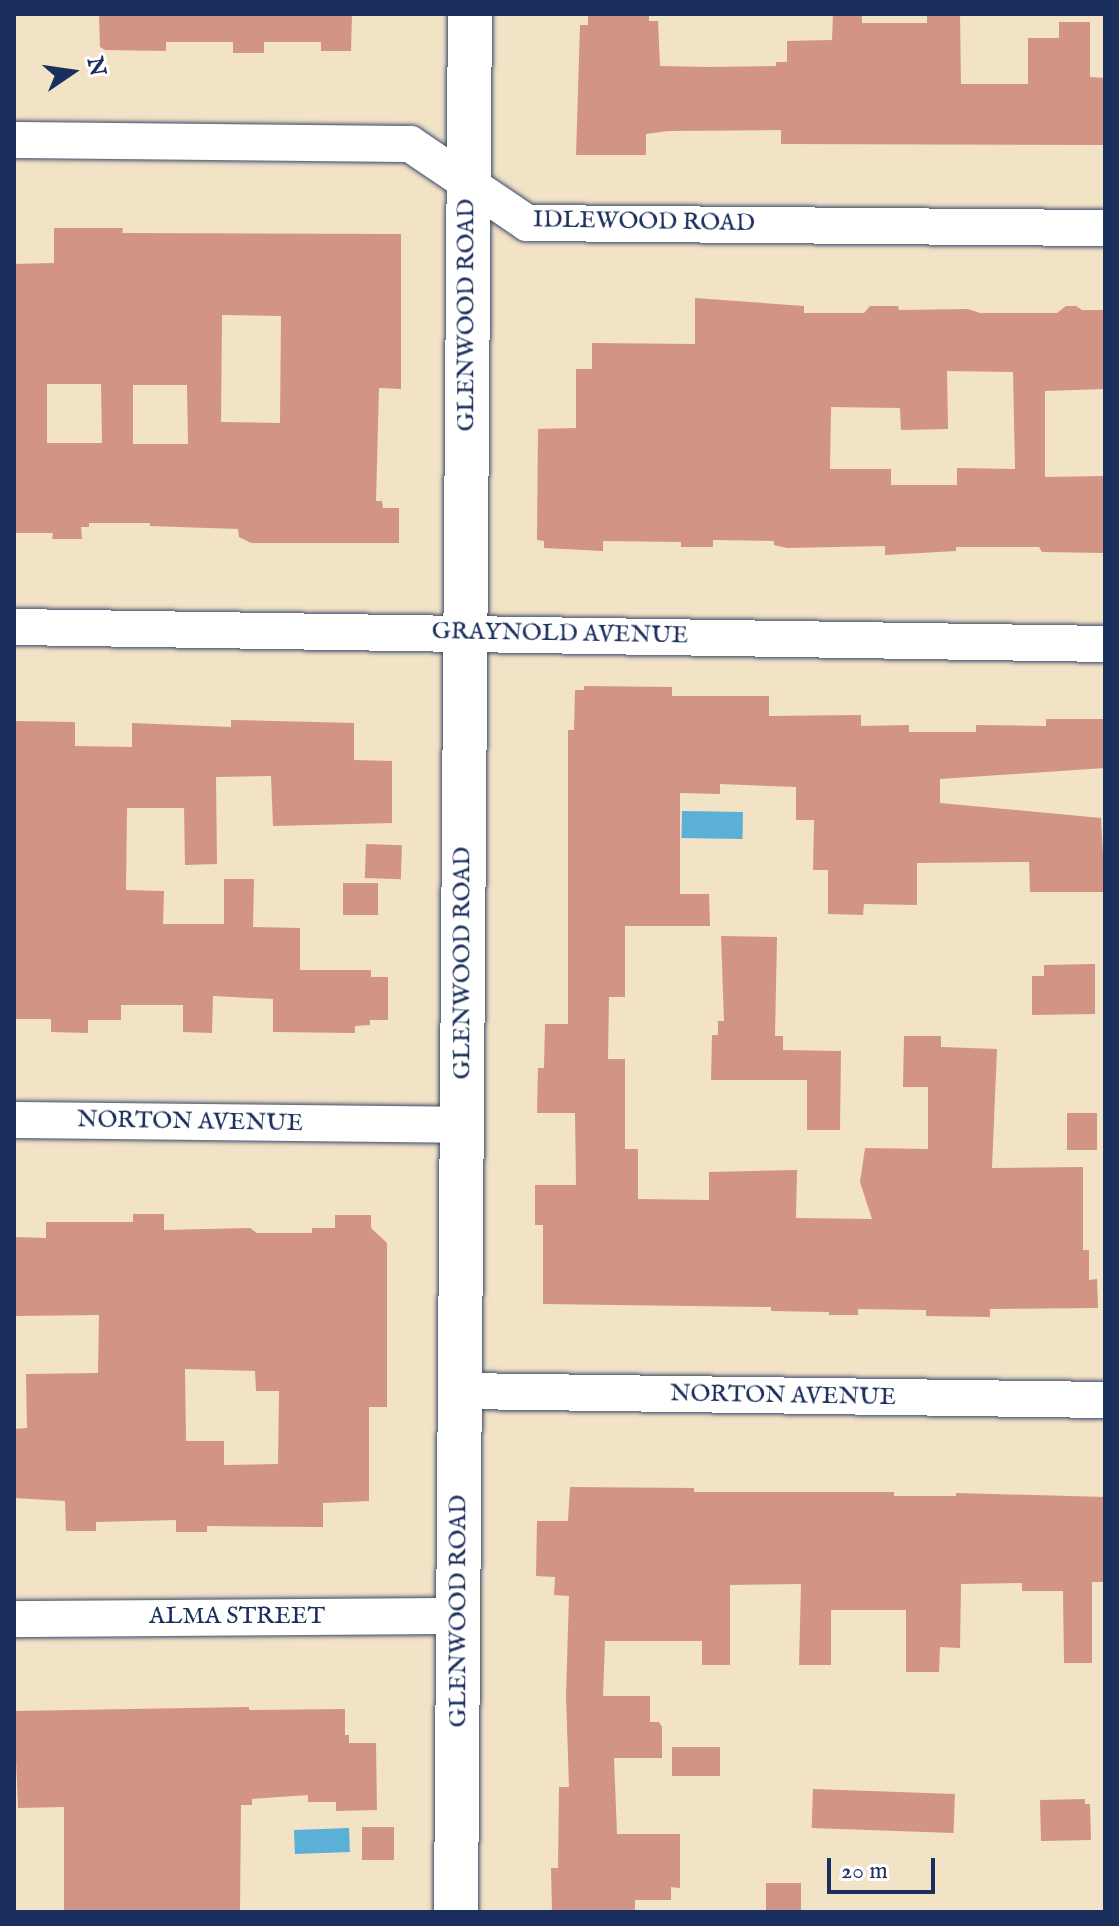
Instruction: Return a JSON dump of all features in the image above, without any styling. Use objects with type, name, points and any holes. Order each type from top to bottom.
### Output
[{"type":"street","name":"GLENWOOD ROAD","points":[[456,1912],[470,14]]},
{"type":"street","name":"IDLEWOOD ROAD","points":[[14,140],[410,144],[527,223],[1105,228]]},
{"type":"street","name":"GRAYNOLD AVENUE","points":[[14,627],[464,631],[1105,644]]},
{"type":"street","name":"NORTON AVENUE","points":[[14,1120],[462,1125]]},
{"type":"street","name":"NORTON AVENUE","points":[[461,1391],[1105,1400]]},
{"type":"street","name":"ALMA STREET","points":[[14,1619],[459,1616]]},
{"type":"water","points":[[682,811],[743,812],[743,839],[682,838]]},
{"type":"water","points":[[349,1828],[350,1852],[295,1854],[294,1830]]},
{"type":"building","points":[[99,14],[352,14],[351,51],[321,51],[321,42],[264,42],[264,53],[233,53],[233,42],[166,42],[166,51],[105,50],[100,47]]},
{"type":"building","points":[[588,14],[649,14],[649,21],[658,21],[660,66],[709,67],[776,66],[776,62],[787,62],[787,41],[832,40],[833,14],[862,14],[862,23],[927,23],[927,14],[960,14],[961,84],[1028,84],[1028,38],[1059,38],[1059,22],[1090,22],[1090,77],[1105,78],[1105,145],[781,144],[781,130],[668,131],[646,134],[646,155],[576,155],[580,25],[588,25]]},
{"type":"building","points":[[54,228],[123,228],[122,233],[401,234],[401,389],[379,388],[376,501],[382,501],[383,508],[399,508],[399,543],[251,543],[239,537],[238,529],[150,526],[150,523],[89,523],[89,527],[81,527],[82,539],[52,539],[53,533],[14,533],[14,264],[54,263]],"holes":[[[222,315],[281,316],[280,423],[221,422]],[[47,384],[101,384],[102,443],[47,443]],[[133,385],[187,385],[188,444],[133,444]]]},
{"type":"building","points":[[695,298],[804,306],[804,313],[864,313],[870,306],[898,306],[899,310],[968,309],[980,313],[1057,313],[1066,306],[1105,310],[1105,389],[1045,391],[1045,477],[1105,476],[1105,553],[1042,552],[1039,547],[956,547],[956,551],[885,555],[885,546],[787,548],[774,545],[774,541],[713,540],[713,547],[681,547],[681,542],[603,541],[603,551],[544,548],[544,541],[537,540],[538,429],[576,428],[576,369],[592,369],[592,343],[695,344]],"holes":[[[947,371],[1013,372],[1015,469],[957,468],[957,485],[891,485],[891,469],[830,469],[831,407],[900,408],[901,430],[948,429]]]},
{"type":"building","points":[[584,686],[672,687],[672,696],[769,696],[769,716],[861,715],[861,726],[909,725],[909,732],[976,732],[976,725],[1046,726],[1046,719],[1105,719],[1105,768],[940,779],[940,803],[1101,818],[1105,892],[1030,892],[1029,862],[917,863],[917,905],[864,904],[863,915],[828,914],[828,870],[813,870],[814,820],[796,820],[796,787],[720,784],[720,794],[680,793],[680,894],[709,894],[710,926],[625,926],[625,997],[609,997],[608,1059],[625,1059],[625,1149],[638,1149],[638,1199],[709,1200],[709,1172],[797,1170],[796,1218],[872,1219],[860,1182],[865,1148],[928,1149],[928,1087],[903,1087],[904,1036],[941,1036],[941,1047],[997,1049],[992,1168],[1083,1167],[1083,1250],[1089,1250],[1089,1280],[1097,1279],[1098,1308],[990,1309],[990,1317],[926,1316],[926,1310],[858,1309],[858,1315],[829,1315],[829,1312],[771,1311],[771,1307],[543,1304],[543,1225],[535,1225],[535,1185],[576,1185],[575,1113],[537,1113],[538,1068],[544,1068],[545,1024],[568,1024],[568,730],[574,730],[575,690],[584,690]]},
{"type":"building","points":[[231,720],[354,723],[354,760],[392,761],[392,823],[273,826],[271,776],[216,777],[217,864],[185,865],[184,808],[127,808],[126,890],[164,891],[163,924],[224,924],[224,879],[254,879],[253,927],[300,928],[300,970],[371,970],[371,977],[388,977],[388,1020],[370,1020],[370,1025],[355,1026],[355,1033],[273,1032],[273,999],[213,996],[212,1033],[183,1032],[183,1005],[121,1005],[121,1020],[88,1020],[88,1033],[51,1032],[51,1019],[14,1019],[14,721],[75,722],[75,746],[132,747],[132,723],[231,727]]},
{"type":"building","points":[[366,844],[402,845],[401,879],[365,878]]},
{"type":"building","points":[[343,883],[378,883],[378,915],[343,915]]},
{"type":"building","points":[[721,936],[777,937],[775,1036],[783,1036],[783,1050],[841,1051],[840,1130],[807,1130],[807,1080],[711,1080],[712,1035],[718,1035],[718,1021],[724,1021]]},
{"type":"building","points":[[1095,964],[1095,1014],[1032,1015],[1032,976],[1044,976],[1044,965]]},
{"type":"building","points":[[1067,1113],[1097,1113],[1097,1150],[1067,1150]]},
{"type":"building","points":[[133,1214],[164,1214],[164,1230],[250,1228],[257,1233],[312,1233],[312,1228],[335,1228],[335,1215],[371,1215],[371,1228],[387,1243],[387,1407],[369,1407],[369,1501],[323,1503],[323,1527],[207,1526],[207,1532],[176,1532],[176,1520],[96,1522],[96,1531],[66,1531],[65,1501],[14,1498],[14,1429],[27,1428],[26,1374],[98,1373],[99,1315],[14,1316],[14,1237],[46,1238],[46,1222],[133,1222]],"holes":[[[185,1369],[255,1371],[256,1391],[279,1391],[278,1464],[224,1465],[224,1441],[186,1441]]]},
{"type":"building","points":[[570,1487],[694,1488],[694,1492],[894,1492],[894,1496],[956,1496],[956,1493],[1105,1497],[1105,1582],[1092,1582],[1092,1663],[1064,1663],[1063,1591],[1022,1591],[1022,1583],[961,1584],[960,1648],[940,1647],[939,1672],[906,1672],[906,1610],[831,1610],[831,1665],[799,1665],[801,1584],[730,1585],[730,1665],[702,1665],[702,1641],[605,1641],[603,1696],[650,1696],[650,1722],[659,1722],[662,1727],[662,1758],[614,1758],[617,1834],[680,1834],[680,1888],[671,1887],[671,1900],[635,1900],[635,1912],[552,1912],[551,1868],[558,1868],[559,1787],[569,1787],[566,1696],[569,1596],[554,1595],[555,1577],[536,1576],[537,1521],[568,1521]]},
{"type":"building","points":[[249,1707],[249,1710],[345,1709],[345,1735],[349,1735],[349,1743],[376,1743],[377,1810],[336,1811],[336,1802],[308,1802],[308,1795],[252,1799],[252,1805],[241,1805],[240,1912],[64,1912],[64,1807],[18,1808],[14,1711]]},
{"type":"building","points":[[672,1747],[720,1747],[720,1776],[672,1776]]},
{"type":"building","points":[[813,1789],[955,1794],[954,1833],[812,1828]]},
{"type":"building","points":[[1085,1799],[1085,1804],[1090,1804],[1091,1840],[1041,1841],[1040,1800]]},
{"type":"building","points":[[362,1827],[394,1827],[394,1860],[362,1860]]},
{"type":"building","points":[[766,1883],[801,1883],[801,1912],[766,1912]]}]
